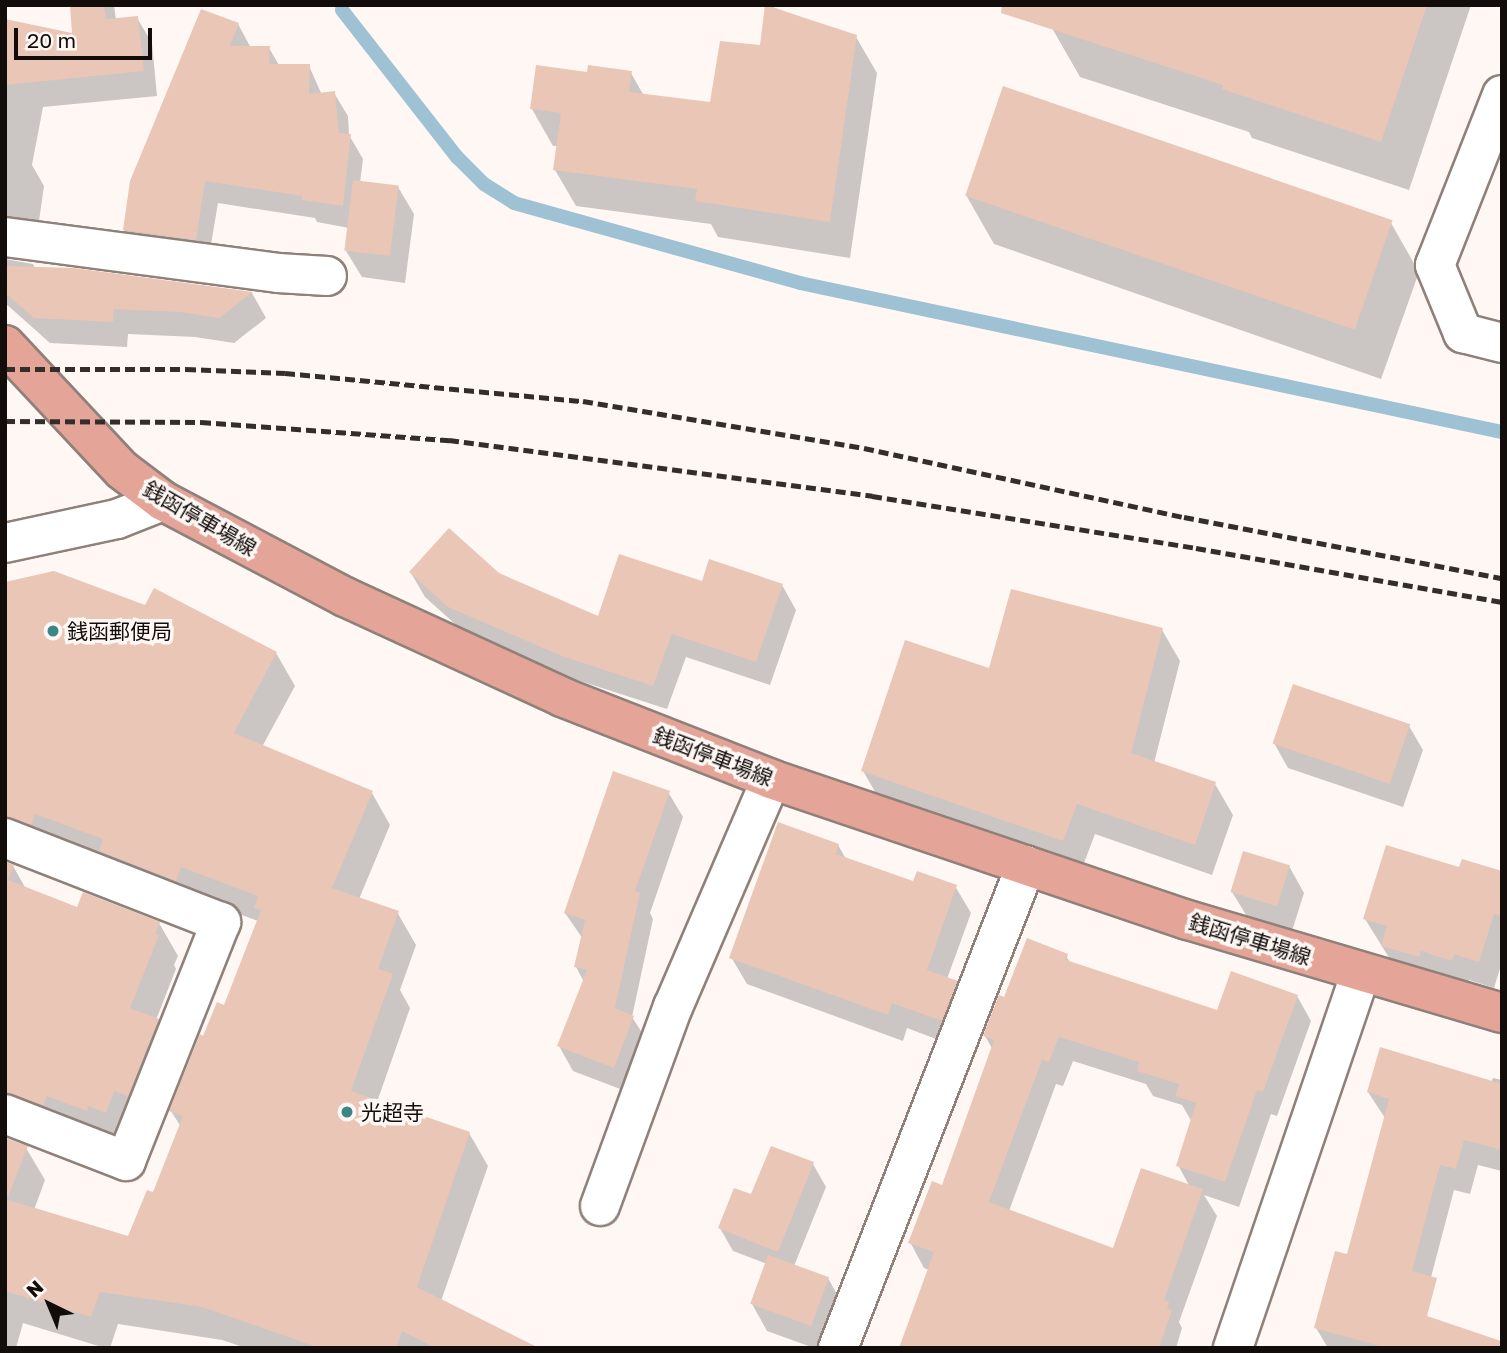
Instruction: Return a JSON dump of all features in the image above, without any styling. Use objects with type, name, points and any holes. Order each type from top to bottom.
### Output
[{"type":"main road","name":"銭函停車場線","points":[[5,345],[122,470],[163,501],[345,597],[562,697],[771,779],[1026,865],[1361,973],[1502,1013]]},
{"type":"street","points":[[1502,95],[1435,265],[1464,333],[1502,344]]},
{"type":"street","points":[[5,237],[278,273],[327,276]]},
{"type":"street","points":[[5,512],[20,540],[117,519],[163,501]]},
{"type":"street","points":[[600,1206],[673,1007],[771,779]]},
{"type":"street","points":[[5,838],[221,922],[127,1161],[5,1114]]},
{"type":"street","points":[[838,1348],[1026,865]]},
{"type":"street","points":[[1233,1348],[1361,973]]},
{"type":"building","points":[[70,5],[104,5],[106,19],[138,16],[144,71],[5,85],[5,19],[72,33]]},
{"type":"building","points":[[765,5],[857,35],[830,222],[695,201],[697,189],[553,170],[561,113],[530,109],[536,65],[587,72],[588,65],[632,71],[629,92],[710,102],[720,41],[760,45]]},
{"type":"building","points":[[1002,5],[1427,5],[1381,142],[1222,89],[1223,85],[1001,13]]},
{"type":"building","points":[[201,9],[239,23],[230,46],[270,46],[269,64],[310,64],[309,94],[335,91],[339,133],[351,134],[343,206],[302,200],[302,196],[205,181],[196,240],[123,230],[130,181]]},
{"type":"building","points":[[1003,86],[1393,220],[1355,330],[965,196]]},
{"type":"building","points":[[353,180],[399,186],[390,256],[344,250]]},
{"type":"building","points":[[5,266],[74,268],[253,292],[219,318],[180,312],[114,309],[113,322],[34,318],[5,293]]},
{"type":"building","points":[[449,528],[499,573],[598,616],[619,554],[702,581],[709,559],[783,584],[756,662],[672,634],[653,686],[562,656],[448,607],[409,572]]},
{"type":"building","points":[[54,571],[145,605],[154,588],[277,652],[234,733],[373,791],[332,888],[399,911],[378,969],[393,974],[351,1091],[470,1132],[417,1287],[539,1348],[435,1348],[402,1331],[396,1348],[320,1348],[202,1307],[100,1292],[91,1317],[5,1291],[5,1199],[128,1236],[147,1190],[153,1192],[183,1116],[169,1111],[200,1034],[203,1036],[217,1002],[224,1005],[261,910],[254,908],[258,896],[181,867],[176,881],[99,851],[103,839],[35,814],[31,825],[5,817],[5,582]]},
{"type":"building","points":[[1011,589],[1163,628],[1131,753],[1216,782],[1195,845],[1077,804],[1063,841],[861,771],[905,640],[989,668]]},
{"type":"building","points":[[1293,684],[1410,724],[1390,784],[1272,744]]},
{"type":"building","points":[[613,771],[670,791],[635,891],[640,893],[615,1008],[634,1016],[614,1068],[557,1046],[587,970],[574,967],[585,920],[564,913]]},
{"type":"building","points":[[778,822],[839,844],[836,854],[913,881],[917,871],[957,885],[927,970],[958,981],[942,1021],[892,1003],[888,1015],[729,958]]},
{"type":"building","points":[[1386,845],[1459,867],[1462,859],[1502,871],[1502,916],[1494,914],[1479,962],[1454,954],[1452,961],[1421,951],[1419,957],[1381,946],[1387,926],[1363,919]]},
{"type":"building","points":[[1243,851],[1290,865],[1277,906],[1230,892]]},
{"type":"building","points":[[5,862],[14,865],[8,880],[77,907],[83,892],[160,922],[155,934],[159,935],[130,1008],[159,1019],[128,1096],[114,1091],[106,1113],[88,1106],[87,1111],[47,1096],[43,1105],[5,1093]]},
{"type":"building","points":[[1027,938],[1068,954],[1066,960],[1217,1010],[1231,971],[1298,995],[1263,1092],[1257,1090],[1225,1182],[1176,1166],[1196,1103],[1175,1096],[1179,1084],[1137,1071],[1139,1062],[1059,1037],[1049,1062],[1042,1060],[989,1202],[1113,1248],[1141,1168],[1203,1189],[1164,1300],[1169,1302],[1167,1309],[1172,1310],[1159,1348],[899,1348],[934,1252],[908,1243],[932,1181],[942,1185],[994,1040],[983,1036],[999,995],[1004,997]]},
{"type":"building","points":[[1380,1047],[1502,1084],[1502,1150],[1464,1140],[1456,1169],[1440,1165],[1412,1271],[1437,1278],[1427,1316],[1501,1341],[1500,1348],[1387,1348],[1314,1328],[1335,1251],[1347,1254],[1389,1099],[1367,1092]]},
{"type":"building","points":[[5,1138],[28,1146],[8,1197],[5,1196]]},
{"type":"building","points":[[771,1146],[814,1162],[778,1252],[718,1228],[734,1188],[751,1194]]},
{"type":"building","points":[[768,1255],[829,1277],[811,1326],[750,1304]]},
{"type":"waterway","points":[[342,10],[457,157],[484,184],[514,203],[800,283],[1502,432]]},
{"type":"railway","points":[[5,369],[186,369],[285,373],[583,401],[864,448],[1184,517],[1502,578]]},
{"type":"railway","points":[[5,421],[201,422],[449,440],[872,496],[1196,548],[1502,602]]},
{"type":"place","name":"銭函郵便局","points":[[53,631]]},
{"type":"place","name":"光超寺","points":[[347,1112]]}]
